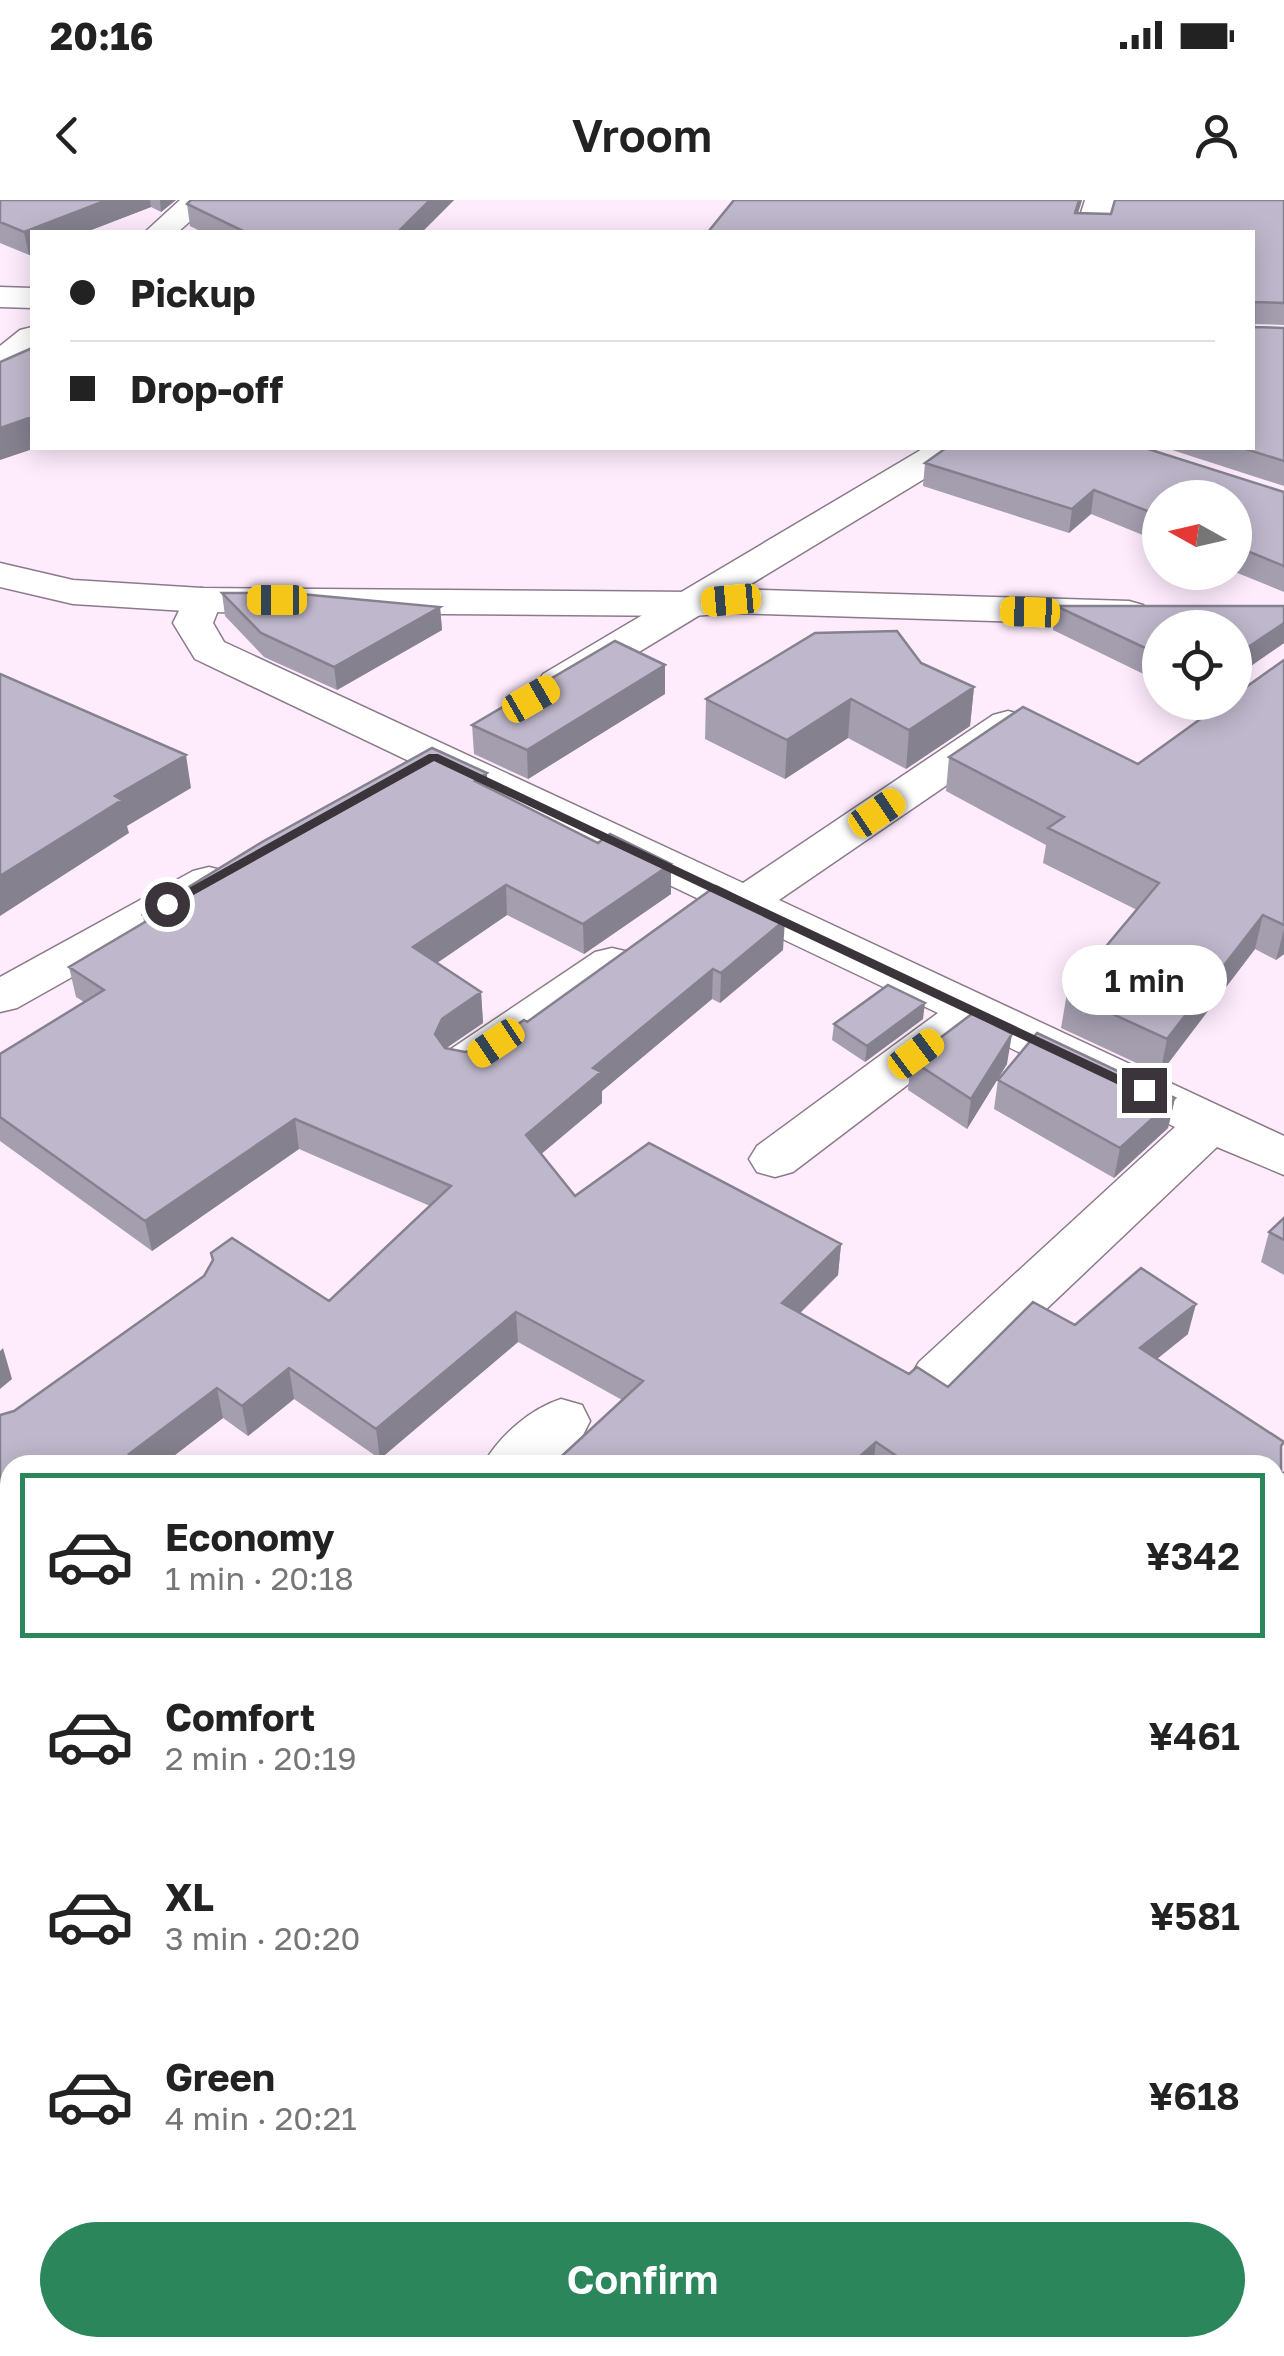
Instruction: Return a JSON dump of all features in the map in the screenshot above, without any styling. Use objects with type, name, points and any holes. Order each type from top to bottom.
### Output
[{"type":"street","points":[[162,230],[199,200]]},
{"type":"street","points":[[1092,230],[1100,200]]},
{"type":"street","points":[[0,296],[30,298]]},
{"type":"street","points":[[0,363],[30,339]]},
{"type":"street","points":[[531,699],[946,450]]},
{"type":"street","points":[[0,575],[73,592],[202,600],[694,604],[731,600],[1142,612]]},
{"type":"street","points":[[202,600],[193,623],[209,650],[450,747],[731,896],[1284,1157]]},
{"type":"street","points":[[466,1063],[660,930],[731,896],[1008,724]]},
{"type":"street","points":[[381,785],[450,747]]},
{"type":"street","points":[[0,997],[243,862]]},
{"type":"street","points":[[775,1159],[972,1012]]},
{"type":"street","points":[[938,1378],[1212,1122]]},
{"type":"street","points":[[524,1455],[561,1420]]},
{"type":"building","points":[[0,200],[107,200],[24,232],[0,222]]},
{"type":"building","points":[[191,200],[430,200],[400,230],[241,230],[187,204]]},
{"type":"building","points":[[734,200],[1079,200],[1075,213],[1111,214],[1115,200],[1284,200],[1284,303],[1255,302],[1255,230],[710,230]]},
{"type":"building","points":[[1255,327],[1284,328],[1284,461],[1248,450],[1255,450]]},
{"type":"building","points":[[30,349],[30,418],[0,428],[0,362]]},
{"type":"building","points":[[943,450],[1151,450],[1246,480],[1142,480],[1142,509],[1094,490],[1072,509],[925,463]]},
{"type":"building","points":[[1252,482],[1284,492],[1284,566],[1252,553]]},
{"type":"building","points":[[222,593],[290,593],[440,607],[334,667],[261,633]]},
{"type":"building","points":[[1056,606],[1284,606],[1284,623],[1252,645],[1252,610],[1142,610],[1142,647]]},
{"type":"building","points":[[897,631],[921,663],[974,687],[909,730],[851,699],[787,740],[706,699],[815,633]]},
{"type":"building","points":[[615,641],[665,665],[527,750],[472,725]]},
{"type":"building","points":[[1284,660],[1284,925],[1263,915],[1167,1039],[1067,993],[1159,883],[1048,828],[1064,817],[949,757],[1023,707],[1138,764],[1199,720],[1252,720],[1252,683]]},
{"type":"building","points":[[0,674],[186,755],[115,796],[122,800],[0,876]]},
{"type":"building","points":[[432,748],[487,773],[475,781],[598,843],[610,834],[671,864],[583,924],[506,885],[413,947],[481,992],[442,1019],[435,1034],[445,1048],[465,1052],[483,1048],[524,1020],[527,1022],[716,886],[785,920],[721,973],[713,969],[593,1068],[601,1072],[526,1135],[575,1196],[649,1143],[841,1244],[782,1303],[909,1374],[917,1367],[948,1387],[1033,1302],[1075,1325],[1141,1268],[1196,1304],[1140,1348],[1284,1442],[1281,1455],[895,1455],[876,1442],[861,1455],[563,1455],[643,1381],[516,1312],[376,1429],[289,1368],[242,1406],[217,1388],[130,1455],[0,1455],[0,1415],[14,1411],[204,1276],[213,1260],[211,1253],[232,1238],[329,1301],[451,1186],[295,1119],[145,1221],[0,1117],[0,1054],[104,990],[69,967],[150,919],[143,915],[262,842]]},
{"type":"building","points":[[888,985],[925,1003],[867,1046],[834,1024]]},
{"type":"building","points":[[973,1013],[1012,1034],[971,1099],[911,1060]]},
{"type":"building","points":[[1037,1033],[1175,1098],[1120,1148],[998,1080]]},
{"type":"building","points":[[1284,1218],[1284,1240],[1269,1232]]},
{"type":"route","points":[[167,904],[433,756],[1144,1090]]}]
